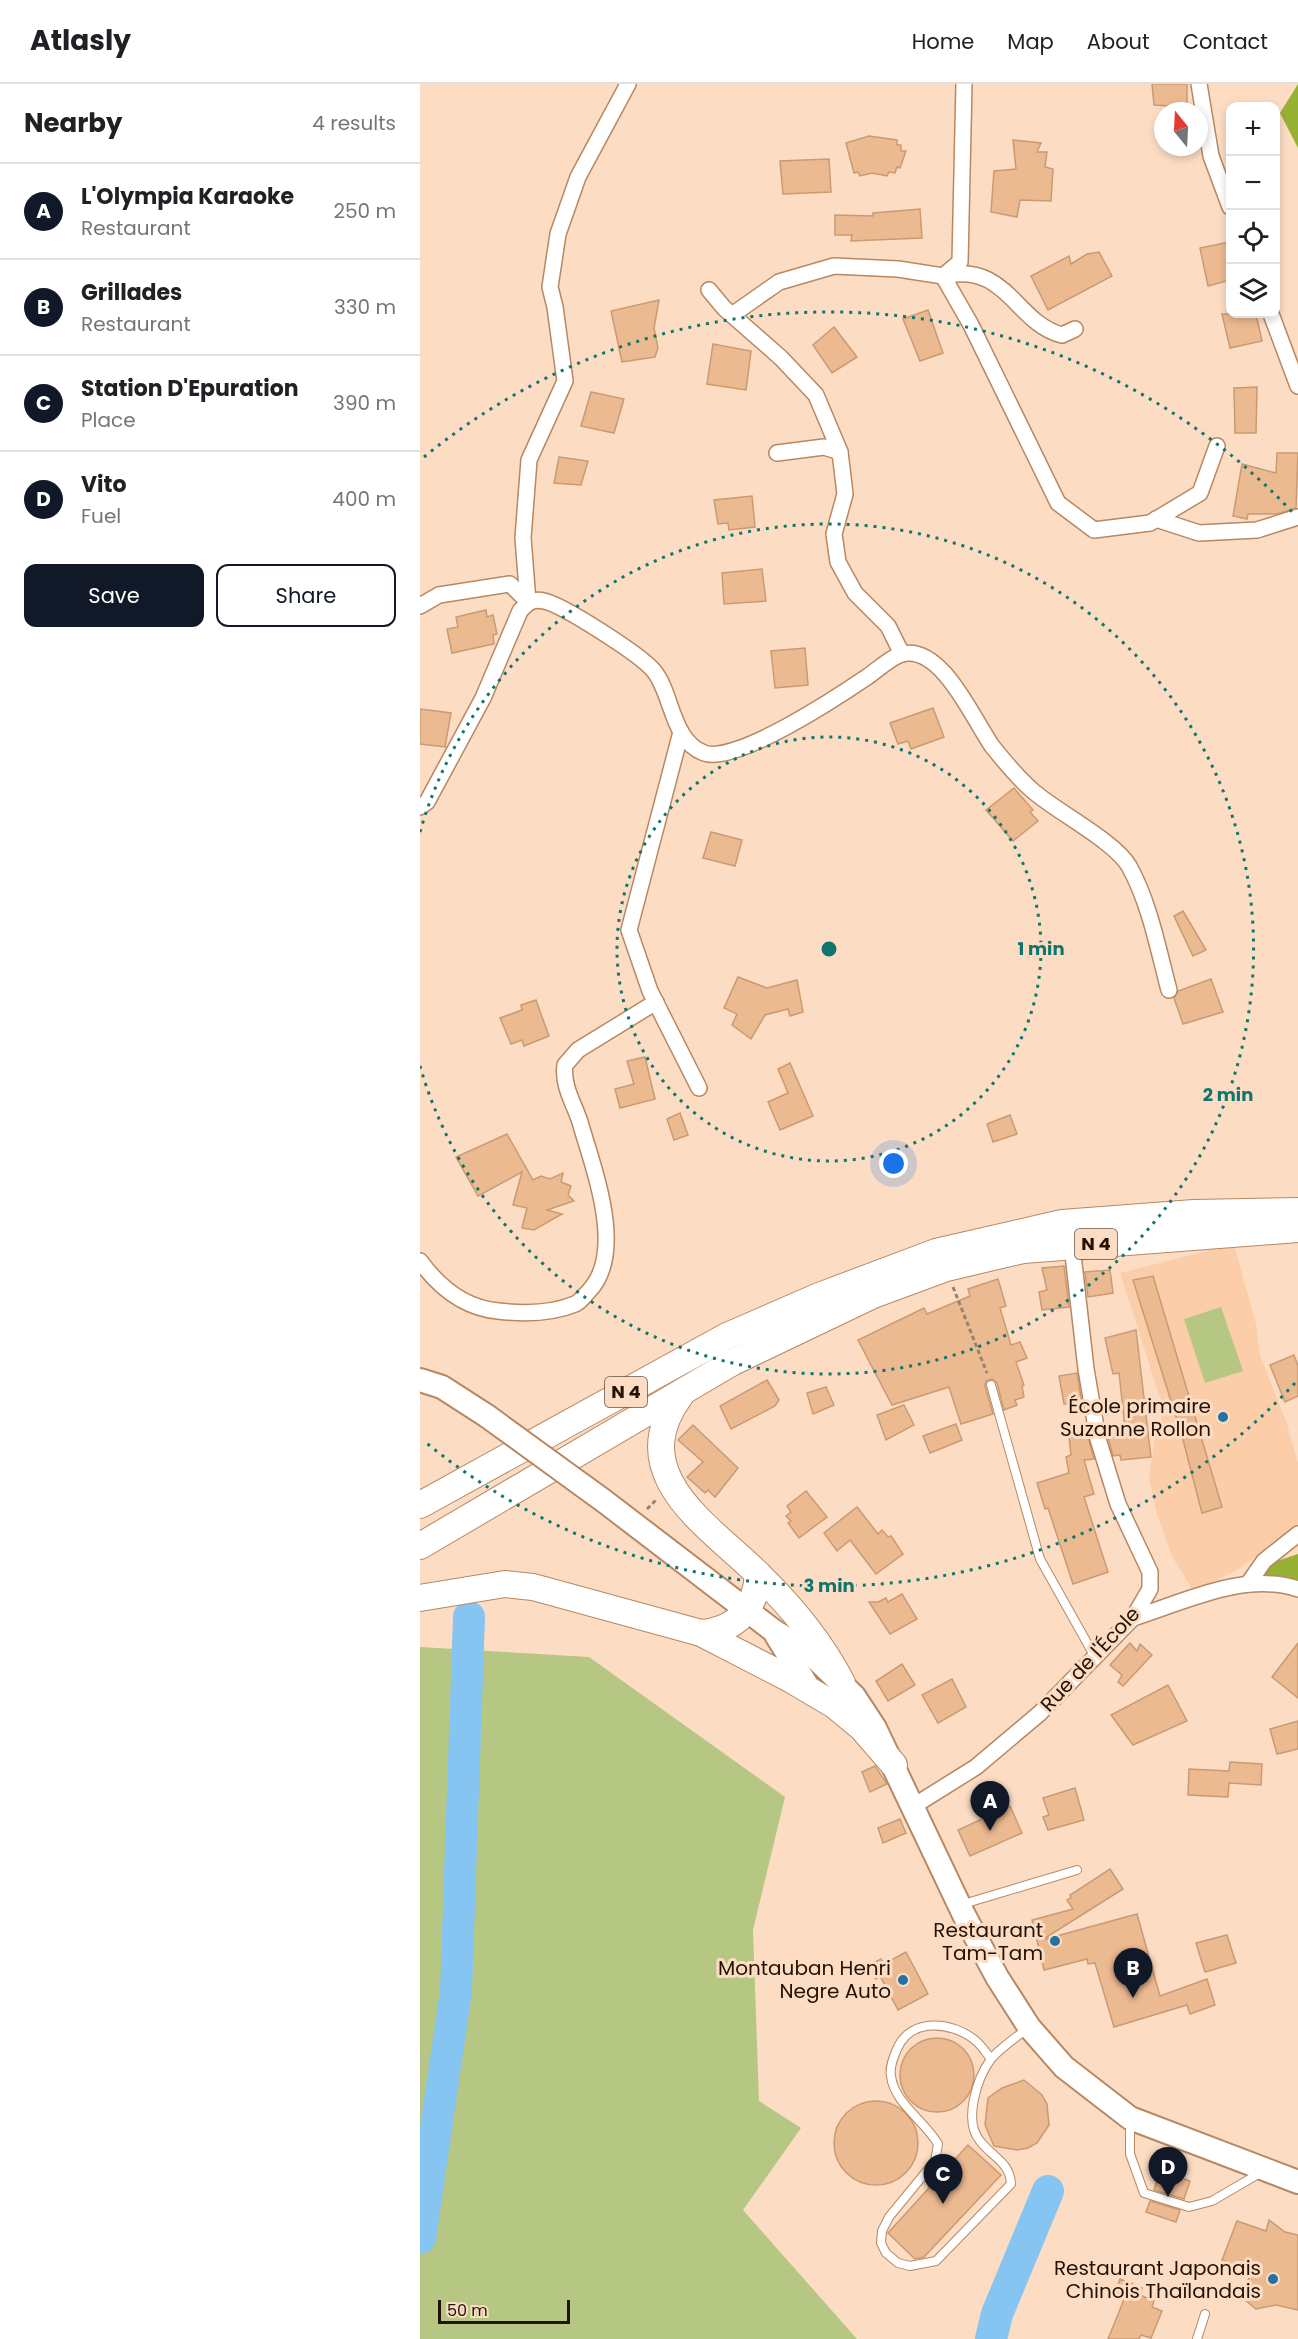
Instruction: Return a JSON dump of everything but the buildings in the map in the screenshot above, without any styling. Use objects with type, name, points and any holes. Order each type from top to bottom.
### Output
[{"type":"highway","name":"N 4","points":[[425,1500],[727,1336],[819,1296],[936,1252],[1062,1223],[1194,1213],[1298,1211]]},
{"type":"highway","name":"N 4","points":[[420,1546],[733,1362],[873,1295],[946,1268],[1023,1250],[1139,1239],[1248,1234],[1298,1229]]},
{"type":"highway","points":[[680,1395],[670,1410],[659,1444],[666,1475],[676,1492],[706,1526],[758,1574],[818,1642],[842,1683]]},
{"type":"highway","points":[[701,1634],[727,1628],[747,1610],[758,1587],[758,1574]]},
{"type":"highway","points":[[420,1598],[505,1584],[524,1586],[580,1598],[701,1634],[810,1690],[847,1714],[894,1765]]},
{"type":"main road","points":[[420,1380],[442,1387],[487,1416],[604,1501],[774,1631],[810,1653],[842,1683],[854,1696],[875,1728],[959,1905],[997,1977],[1029,2027],[1064,2067],[1130,2118],[1264,2171],[1298,2182]]},
{"type":"main road","points":[[774,1631],[810,1690]]},
{"type":"street","points":[[528,602],[523,538],[530,460],[565,381],[550,287],[558,234],[578,177],[628,84]]},
{"type":"street","points":[[943,276],[960,262],[964,84]]},
{"type":"street","points":[[1199,84],[1211,156],[1226,196]]},
{"type":"street","points":[[732,315],[779,282],[834,266],[898,269],[943,276],[958,273],[979,275],[1008,292],[1047,331],[1062,335],[1075,329]]},
{"type":"street","points":[[943,276],[971,325],[1058,503],[1094,530],[1150,523],[1200,493],[1217,446]]},
{"type":"street","points":[[709,290],[732,315],[782,358],[816,395],[840,452],[845,494],[834,534],[838,562],[855,592],[888,626],[902,654]]},
{"type":"street","points":[[1272,318],[1298,386]]},
{"type":"street","points":[[777,453],[824,447],[840,452]]},
{"type":"street","points":[[1156,519],[1199,533],[1257,530],[1298,517]]},
{"type":"street","points":[[420,606],[439,595],[510,584],[528,602]]},
{"type":"street","points":[[420,807],[427,802],[460,744],[483,698],[520,611],[528,602],[545,601],[564,610],[638,657],[653,671],[664,687],[681,732],[702,753],[712,755],[747,744],[817,711],[902,654],[920,656],[952,681],[992,745],[1032,791],[1098,838],[1128,864],[1147,908],[1169,990]]},
{"type":"street","points":[[681,732],[629,930],[656,1002],[699,1088]]},
{"type":"street","points":[[420,1261],[432,1277],[457,1298],[490,1311],[531,1314],[577,1304],[598,1283],[606,1251],[606,1218],[579,1120],[566,1086],[565,1065],[578,1050],[656,1002]]},
{"type":"street","name":"Rue de l'École","points":[[912,1807],[976,1767],[1040,1713],[1133,1618],[1150,1589],[1150,1572],[1118,1504],[1098,1439],[1086,1369],[1072,1246]]},
{"type":"street","points":[[1248,1584],[1263,1561],[1298,1534]]},
{"type":"street","points":[[1133,1618],[1248,1584],[1275,1584],[1298,1589]]},
{"type":"lane","points":[[991,1385],[1040,1559],[1095,1657]]},
{"type":"lane","points":[[959,1905],[1077,1870]]},
{"type":"lane","points":[[992,2059],[976,2042],[954,2028],[932,2025],[913,2030],[901,2040],[893,2057],[891,2076],[902,2099],[938,2144],[935,2161],[889,2217],[882,2231],[881,2243],[886,2253],[898,2263],[910,2266],[936,2261],[1011,2184],[1010,2172],[1006,2165],[979,2141],[972,2127],[971,2107],[992,2059],[1029,2027]]},
{"type":"lane","points":[[1130,2118],[1130,2154],[1144,2193],[1189,2207],[1212,2201],[1264,2171]]},
{"type":"lane","points":[[1197,2339],[1205,2314]]},
{"type":"path","points":[[946,1268],[991,1385]]},
{"type":"shaded area","name":"École primaire Suzanne Rollon","points":[[1234,1244],[1256,1324],[1260,1355],[1287,1424],[1298,1463],[1298,1526],[1237,1570],[1194,1592],[1173,1558],[1157,1515],[1149,1478],[1154,1442],[1164,1410],[1120,1273]]},
{"type":"green space","points":[[1298,84],[1298,148],[1280,113]]},
{"type":"green space","points":[[1221,1307],[1243,1371],[1205,1383],[1184,1319]]},
{"type":"green space","points":[[1298,1554],[1298,1584],[1263,1576],[1268,1564]]},
{"type":"green space","points":[[420,1647],[589,1657],[785,1797],[753,1930],[759,2101],[801,2128],[743,2210],[857,2339],[420,2339]]},
{"type":"waterway","points":[[420,2238],[456,1991],[469,1617]]},
{"type":"waterway","points":[[991,2339],[997,2314],[1048,2191]]},
{"type":"place","name":"École primaire Suzanne Rollon","points":[[1223,1417]]},
{"type":"place","name":"L'Olympia Karaoke","points":[[990,1831]]},
{"type":"place","name":"Restaurant Tam-Tam","points":[[1055,1941]]},
{"type":"place","name":"Montauban Henri Negre Auto","points":[[903,1980]]},
{"type":"place","name":"Grillades","points":[[1133,1998]]},
{"type":"place","name":"Vito","points":[[1168,2197]]},
{"type":"place","name":"Station D'Epuration","points":[[943,2204]]},
{"type":"place","name":"Restaurant Japonais Chinois Thaïlandais","points":[[1273,2279]]}]
